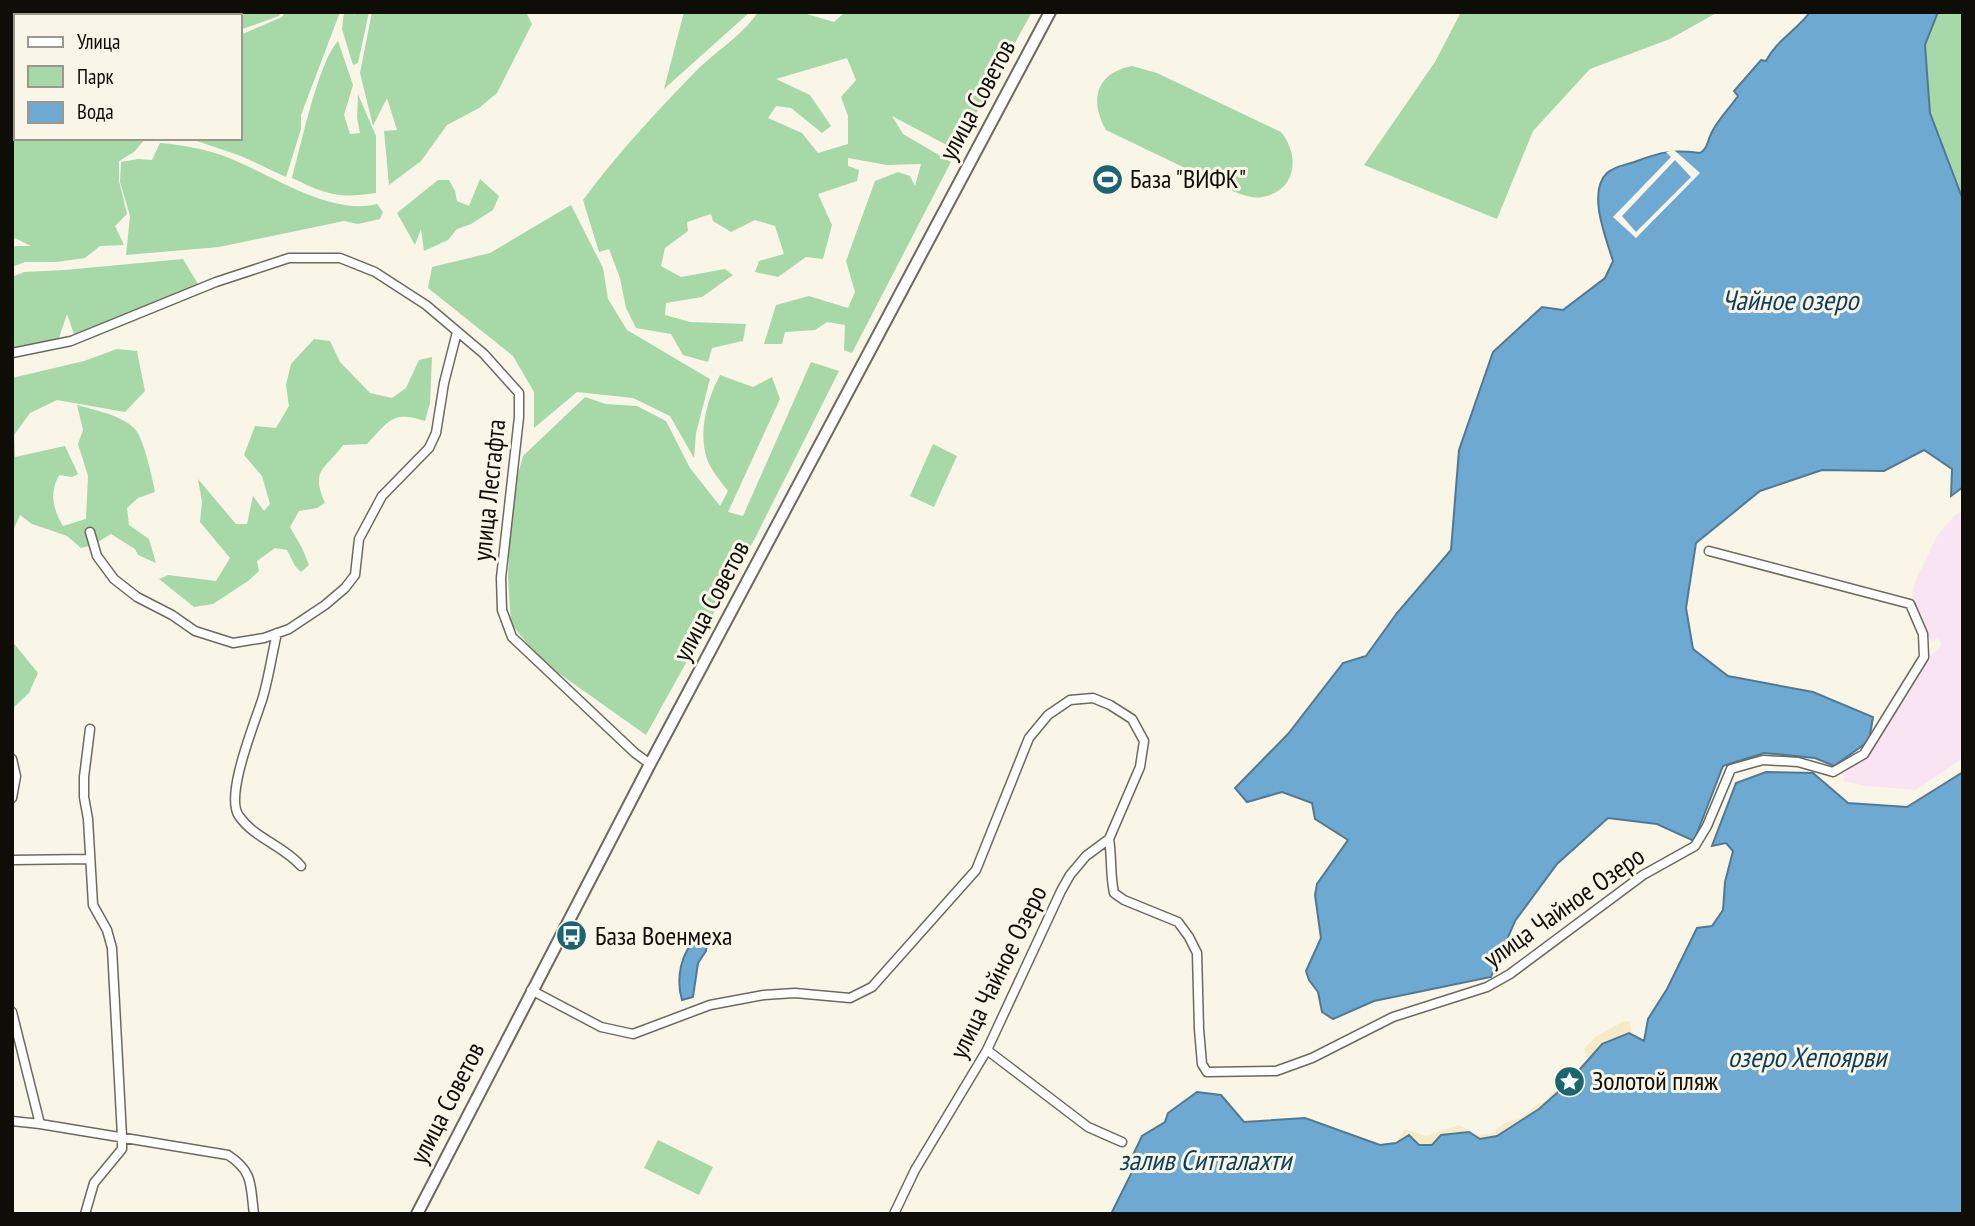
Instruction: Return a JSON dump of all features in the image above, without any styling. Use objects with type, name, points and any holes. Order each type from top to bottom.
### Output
[{"type":"main road","name":"улица Советов","points":[[417,1214],[650,764],[1050,12]]},
{"type":"street","name":"улица Лесгафта","points":[[12,352],[71,341],[216,282],[289,258],[340,258],[375,272],[426,305],[484,354],[519,393],[519,417],[501,578],[502,610],[512,637],[650,764]]},
{"type":"street","points":[[90,532],[97,556],[114,579],[137,597],[172,615],[195,631],[233,643],[289,629],[345,588],[355,575],[359,539],[382,496],[429,448],[436,433],[444,383],[457,332]]},
{"type":"street","name":"улица Чайное Озеро","points":[[894,1214],[915,1170],[987,1051],[1070,875],[1086,856],[1109,839],[1112,856],[1110,878],[1114,893],[1124,900],[1178,922],[1197,953],[1202,1065],[1208,1072],[1276,1071],[1312,1058],[1393,1017],[1487,987],[1528,962],[1643,875],[1695,846],[1707,826],[1731,769],[1763,760],[1798,762],[1833,772],[1864,754],[1924,657],[1923,634],[1910,604],[1709,551]]},
{"type":"street","points":[[276,634],[264,696],[238,779],[236,813],[253,832],[271,841],[301,866]]},
{"type":"street","points":[[531,990],[601,1027],[633,1034],[710,1005],[764,995],[795,993],[850,998],[872,987],[976,870],[1029,738],[1048,715],[1070,701],[1093,698],[1110,705],[1132,719],[1144,741],[1140,767],[1109,839]]},
{"type":"street","points":[[85,1214],[94,1183],[121,1149],[122,1136],[112,948],[107,930],[93,905],[84,777],[90,729]]},
{"type":"street","points":[[12,759],[16,776],[12,798]]},
{"type":"street","points":[[12,860],[90,859]]},
{"type":"street","points":[[12,1012],[40,1125]]},
{"type":"street","points":[[987,1051],[1088,1127],[1122,1142]]},
{"type":"street","points":[[12,1121],[122,1136],[228,1155],[244,1166],[254,1214]]},
{"type":"shaded area","points":[[1963,511],[1963,758],[1916,790],[1866,786],[1843,781],[1847,769],[1867,758],[1930,657],[1942,645],[1938,637],[1933,642],[1926,635],[1911,603],[1915,582],[1937,536],[1955,515]]},
{"type":"green space","points":[[12,12],[281,12],[279,16],[242,29],[242,14],[14,14],[14,140],[144,140],[134,152],[119,161],[119,181],[127,214],[115,226],[124,245],[100,246],[85,258],[25,262],[12,267],[12,251],[15,246],[31,246],[15,238],[12,243]]},
{"type":"green space","points":[[285,12],[340,12],[301,115],[301,129],[286,177],[241,156],[194,140],[242,140],[242,34],[282,17]]},
{"type":"green space","points":[[344,12],[352,12],[355,15],[355,12],[369,12],[358,63],[353,65],[342,29]]},
{"type":"green space","points":[[372,12],[526,12],[532,24],[497,93],[479,108],[447,125],[421,161],[389,185],[384,131],[397,130],[387,98],[373,126],[360,73]]},
{"type":"green space","points":[[684,12],[750,12],[664,89]]},
{"type":"green space","points":[[758,12],[800,12],[834,22],[845,12],[1032,12],[956,150],[892,116],[903,134],[951,162],[852,353],[844,350],[845,325],[827,322],[815,330],[785,332],[782,344],[764,344],[776,305],[809,296],[848,308],[855,292],[846,261],[875,181],[898,172],[910,176],[915,186],[921,164],[887,165],[848,158],[848,166],[859,170],[857,181],[818,194],[832,225],[823,259],[806,257],[778,277],[755,272],[759,261],[784,254],[775,226],[755,220],[731,232],[713,221],[711,214],[687,222],[688,231],[665,248],[661,266],[681,277],[725,269],[733,275],[702,297],[666,303],[665,315],[690,322],[746,324],[743,341],[712,348],[708,362],[683,355],[671,334],[636,328],[626,308],[620,278],[609,249],[599,252],[583,200],[666,102],[752,21]],"holes":[[[847,58],[856,80],[841,97],[848,116],[848,144],[818,153],[802,133],[768,118],[776,106],[791,108],[822,133],[831,126],[810,95],[776,79]]]},
{"type":"green space","points":[[1461,12],[1718,12],[1670,39],[1590,69],[1533,131],[1497,219],[1364,165],[1435,62]]},
{"type":"green space","points":[[1938,12],[1963,12],[1963,200],[1930,113],[1925,45]]},
{"type":"green space","points":[[338,41],[353,85],[344,115],[350,134],[360,133],[357,118],[358,94],[376,136],[376,193],[332,194],[292,178],[317,86]]},
{"type":"green space","points":[[1132,66],[1157,73],[1281,132],[1287,141],[1293,161],[1292,171],[1282,188],[1259,197],[1235,192],[1106,130],[1098,108],[1099,89],[1110,75]]},
{"type":"green space","points":[[160,143],[212,152],[321,199],[359,206],[377,204],[383,212],[380,219],[358,224],[344,221],[219,247],[126,255],[130,216],[120,182],[121,162],[152,160]]},
{"type":"green space","points":[[480,179],[499,196],[493,210],[471,224],[457,229],[448,240],[424,251],[421,229],[415,245],[397,213],[438,180],[449,180],[457,201],[469,206]]},
{"type":"green space","points":[[571,205],[603,268],[608,299],[627,330],[710,379],[696,433],[694,458],[670,416],[633,398],[577,392],[534,428],[534,392],[513,356],[428,288],[432,267],[490,253]]},
{"type":"green space","points":[[183,259],[201,289],[186,297],[140,317],[75,337],[67,314],[58,341],[12,349],[12,277],[24,272]]},
{"type":"green space","points":[[314,339],[330,341],[340,362],[370,393],[392,398],[406,388],[419,360],[432,357],[430,403],[425,421],[398,417],[386,424],[367,444],[343,445],[325,465],[319,476],[319,483],[325,503],[317,508],[299,511],[290,527],[309,565],[301,572],[287,550],[275,548],[257,561],[259,571],[248,581],[213,604],[194,607],[159,579],[168,575],[216,581],[230,558],[200,522],[202,502],[198,479],[236,524],[247,524],[253,496],[264,511],[270,504],[262,476],[244,455],[255,426],[276,428],[289,406],[286,385],[291,364]]},
{"type":"green space","points":[[117,349],[137,351],[145,391],[125,412],[57,400],[30,413],[14,435],[15,457],[65,446],[78,474],[72,477],[59,475],[54,488],[55,507],[63,526],[86,519],[88,476],[78,444],[83,430],[77,405],[129,423],[141,440],[155,492],[138,498],[127,508],[129,525],[149,539],[156,563],[138,555],[135,549],[111,534],[93,545],[81,548],[67,536],[32,524],[20,515],[12,533],[12,378],[84,361]]},
{"type":"green space","points":[[811,362],[839,371],[753,542],[646,735],[540,660],[511,623],[508,577],[512,496],[523,456],[585,397],[606,404],[637,406],[666,421],[690,468],[720,506],[728,491],[709,463],[703,438],[711,395],[720,375],[753,387],[772,377],[780,399],[728,512],[743,516]]},
{"type":"green space","points":[[933,444],[957,456],[934,507],[910,496]]},
{"type":"green space","points":[[12,641],[38,673],[29,693],[12,709]]},
{"type":"green space","points":[[658,1140],[713,1167],[699,1195],[644,1168]]},
{"type":"sand","name":"Золотой пляж","points":[[1624,1021],[1630,1022],[1631,1032],[1644,1042],[1602,1044],[1578,1074],[1548,1102],[1515,1126],[1480,1139],[1455,1133],[1448,1134],[1432,1145],[1419,1145],[1409,1135],[1396,1143],[1404,1129],[1426,1136],[1459,1125],[1479,1135],[1494,1133],[1502,1125],[1520,1118],[1544,1102],[1588,1059],[1584,1049],[1595,1037]]},
{"type":"water","name":"Чайное озеро","points":[[1810,12],[1938,12],[1925,45],[1930,113],[1963,200],[1963,487],[1951,496],[1952,469],[1924,450],[1884,471],[1822,470],[1760,491],[1696,543],[1686,608],[1693,649],[1728,676],[1813,692],[1873,717],[1869,741],[1834,766],[1815,758],[1764,753],[1723,766],[1694,841],[1657,824],[1608,818],[1557,864],[1515,921],[1491,977],[1374,1001],[1333,1019],[1322,1012],[1318,992],[1306,971],[1321,938],[1315,895],[1317,884],[1348,840],[1315,819],[1312,803],[1282,792],[1247,802],[1235,788],[1288,734],[1343,663],[1366,656],[1397,613],[1451,550],[1459,450],[1493,352],[1542,307],[1563,310],[1605,278],[1613,261],[1598,203],[1601,181],[1610,170],[1661,153],[1703,151],[1716,124],[1738,96],[1734,91],[1761,60],[1766,61],[1775,47]]},
{"type":"water","name":"озеро Хепоярви","points":[[1766,772],[1813,773],[1848,803],[1907,807],[1963,772],[1963,1214],[1111,1214],[1134,1168],[1131,1159],[1142,1136],[1165,1122],[1168,1113],[1197,1092],[1221,1095],[1244,1122],[1305,1118],[1380,1145],[1396,1143],[1409,1135],[1419,1145],[1432,1145],[1441,1135],[1469,1132],[1480,1139],[1497,1136],[1539,1109],[1567,1084],[1602,1044],[1629,1033],[1644,1041],[1648,1019],[1667,989],[1697,928],[1712,926],[1723,910],[1725,882],[1733,851],[1726,843],[1712,846],[1736,783]]},
{"type":"water","points":[[698,938],[702,938],[707,944],[706,951],[698,963],[693,997],[682,1000],[679,984],[683,958]]},
{"type":"pier","points":[[1674,150],[1700,173],[1636,238],[1613,217],[1671,157],[1666,152]],"holes":[[[1675,160],[1691,177],[1636,232],[1622,216]]]},
{"type":"place","name":"База \"ВИФК\"","points":[[1107,179]]},
{"type":"place","name":"База Военмеха","points":[[572,936]]},
{"type":"place","name":"Золотой пляж","points":[[1569,1081]]},
{"type":"water label","name":"залив Ситталахти","points":[[1205,1160]]}]
